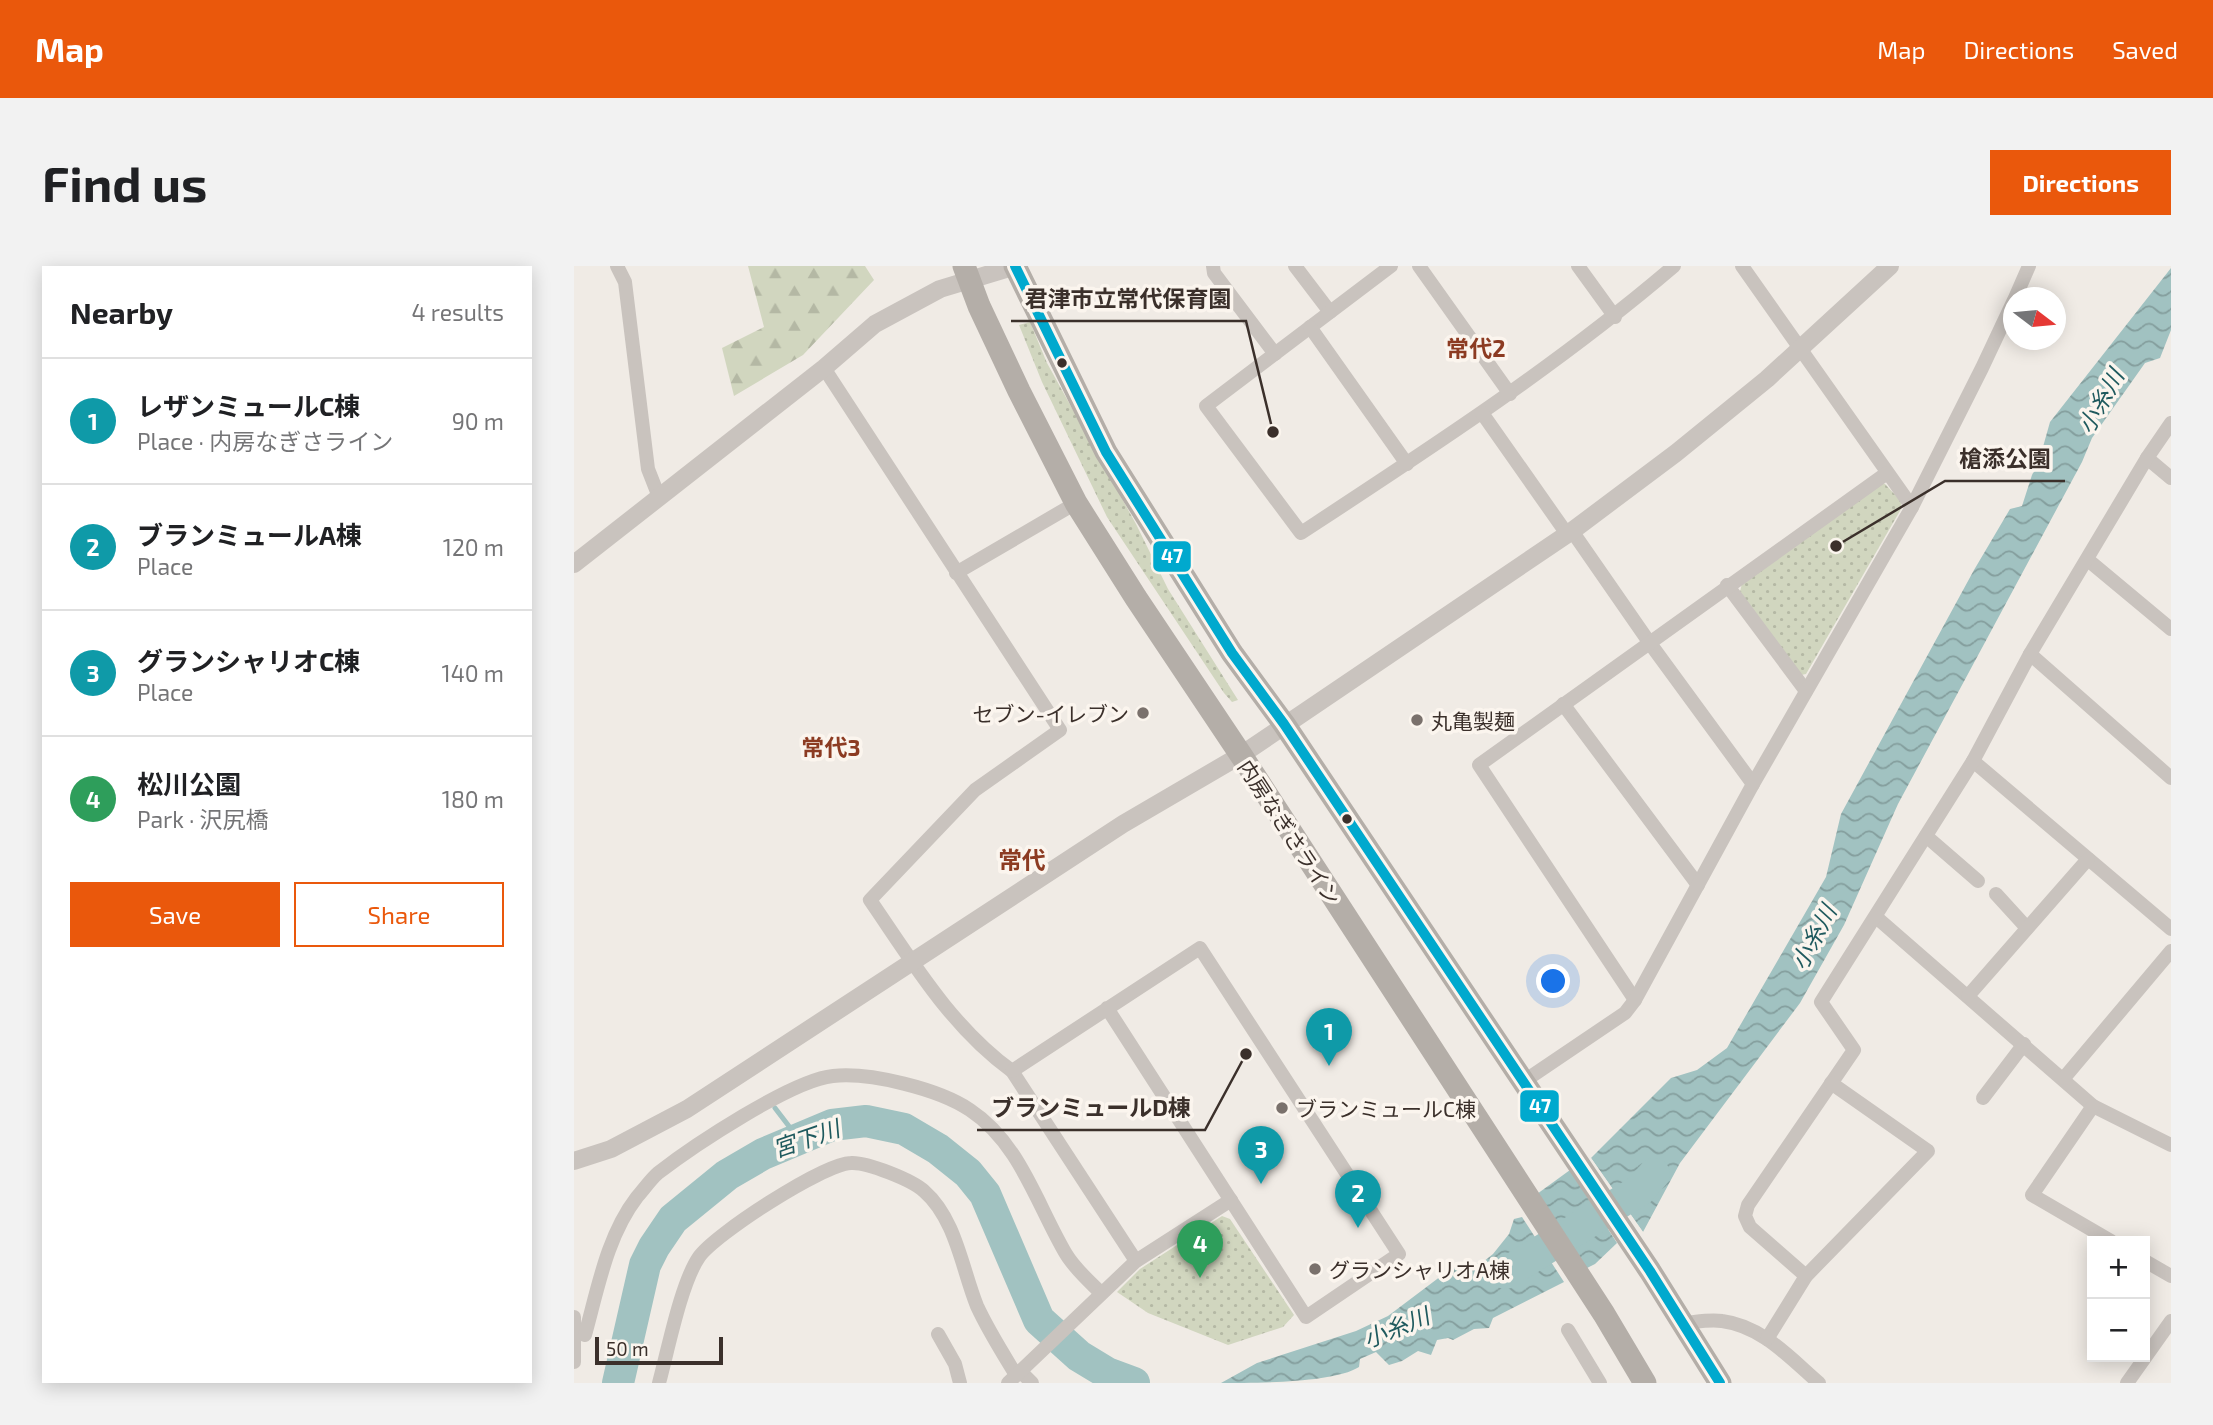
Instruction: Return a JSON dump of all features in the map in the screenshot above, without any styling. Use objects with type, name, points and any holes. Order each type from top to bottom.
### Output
[{"type":"highway","points":[[1016,266],[1106,453],[1232,653],[1284,724],[1650,1270],[1720,1383]]},
{"type":"highway","name":"内房なぎさライン","points":[[967,273],[1019,391],[1076,503],[1604,1314],[1645,1383]]},
{"type":"street","points":[[617,266],[625,282],[648,469],[659,497]]},
{"type":"street","points":[[574,564],[824,368],[875,324],[967,273],[1016,266]]},
{"type":"street","points":[[1213,266],[1214,273],[1275,354]]},
{"type":"street","points":[[1295,266],[1330,312]]},
{"type":"street","points":[[1391,266],[1206,407],[1301,533],[1510,394],[1615,317],[1674,266]]},
{"type":"street","points":[[1419,266],[1510,394]]},
{"type":"street","points":[[1578,266],[1615,317]]},
{"type":"street","points":[[1742,266],[1912,507]]},
{"type":"street","points":[[574,1161],[611,1149],[676,1115],[1123,824],[1241,755],[1570,533],[1676,453],[1767,379],[1890,266]]},
{"type":"street","points":[[2019,287],[2029,266]]},
{"type":"street","points":[[1523,1082],[1625,1013],[1635,1000],[1753,784],[1912,507],[2003,323]]},
{"type":"street","points":[[1310,327],[1407,464]]},
{"type":"street","points":[[824,368],[1060,730],[975,790],[870,900],[912,962],[968,1035],[1012,1071],[1136,1261]]},
{"type":"street","points":[[1482,413],[1753,784]]},
{"type":"street","points":[[1806,1276],[1750,1227],[1745,1216],[1748,1205],[1854,1049],[1821,1002],[1973,761],[2030,654],[2147,458],[2171,423]]},
{"type":"street","points":[[2147,458],[2171,478]]},
{"type":"street","points":[[1635,1000],[1479,765],[1887,472]]},
{"type":"street","points":[[956,573],[1076,503]]},
{"type":"street","points":[[2088,560],[2171,629]]},
{"type":"street","points":[[1727,585],[1806,691]]},
{"type":"street","points":[[2030,654],[2171,778]]},
{"type":"street","points":[[1563,704],[1698,885]]},
{"type":"street","points":[[1973,761],[2171,929]]},
{"type":"street","points":[[1926,836],[1978,881]]},
{"type":"street","points":[[1968,996],[2088,859]]},
{"type":"street","points":[[1996,894],[2027,928]]},
{"type":"street","points":[[1876,917],[2093,1106],[2168,1139]]},
{"type":"street","points":[[1012,1071],[1107,1008],[1200,948],[1399,1254],[1306,1317],[1107,1008]]},
{"type":"street","points":[[2064,1078],[2171,951]]},
{"type":"street","points":[[1983,1098],[2024,1044]]},
{"type":"street","points":[[585,1335],[611,1245],[636,1198],[656,1175],[746,1115],[804,1084],[833,1076],[886,1078],[928,1091],[977,1115],[994,1129],[1025,1173],[1067,1256],[1101,1293]]},
{"type":"street","points":[[1767,1339],[1806,1276],[1928,1150],[1831,1083]]},
{"type":"street","points":[[2093,1106],[2032,1195],[2102,1236]]},
{"type":"street","points":[[659,1383],[687,1282],[699,1256],[718,1238],[784,1194],[828,1169],[851,1163],[894,1174],[924,1191],[950,1228],[991,1335],[1018,1373],[1032,1383]]},
{"type":"street","points":[[1018,1373],[1136,1261],[1231,1200]]},
{"type":"street","points":[[2150,1264],[2171,1276]]},
{"type":"street","points":[[574,1317],[574,1362]]},
{"type":"street","points":[[1683,1323],[1721,1321],[1748,1327],[1767,1339],[1819,1383]]},
{"type":"street","points":[[2127,1383],[2171,1321]]},
{"type":"street","points":[[1568,1330],[1600,1383]]},
{"type":"street","points":[[938,1334],[955,1364],[960,1383]]},
{"type":"green space","points":[[748,266],[865,266],[874,280],[803,355],[734,396],[722,348],[764,327]]},
{"type":"green space","points":[[1030,322],[1047,363],[1136,524],[1168,589],[1238,700],[1232,702],[1224,693],[1107,517],[1042,382],[1019,325]]},
{"type":"green space","points":[[1879,484],[1885,484],[1901,501],[1901,509],[1806,674],[1801,675],[1740,592],[1742,583]]},
{"type":"green space","points":[[1222,1216],[1230,1219],[1294,1315],[1283,1327],[1228,1345],[1148,1313],[1117,1292],[1140,1269]]},
{"type":"water","points":[[2171,268],[2171,330],[2160,358],[2145,363],[2092,438],[2082,462],[1898,804],[1844,925],[1800,1003],[1680,1163],[1643,1232],[1591,1158],[1671,1078],[1697,1070],[1727,1048],[1826,877],[1841,814],[1974,570],[2010,509],[2022,506],[2050,422]]},
{"type":"water","points":[[1570,1170],[1617,1243],[1595,1264],[1585,1269],[1537,1194]]},
{"type":"water","points":[[1522,1217],[1564,1282],[1493,1318],[1489,1328],[1474,1329],[1453,1340],[1437,1340],[1431,1355],[1418,1351],[1389,1365],[1376,1352],[1360,1359],[1359,1367],[1332,1376],[1294,1381],[1221,1383],[1257,1363],[1356,1331],[1388,1316],[1453,1267],[1483,1262],[1509,1234],[1514,1219]]},
{"type":"pier","points":[[1589,1155],[1645,1235],[1640,1235],[1588,1160]]},
{"type":"waterway","points":[[775,1108],[798,1138]]},
{"type":"waterway","name":"宮下川","points":[[618,1383],[645,1265],[673,1219],[727,1175],[763,1154],[832,1125],[866,1121],[904,1129],[938,1149],[968,1173],[985,1194],[1039,1320],[1079,1356],[1107,1373],[1134,1383]]},
{"type":"waterway","name":"小糸川","points":[[1506,1273],[1640,1190],[1654,1174]]},
{"type":"transit line","name":"47","points":[[1015,266],[1106,452],[1232,653],[1284,724],[1650,1271],[1720,1383]]},
{"type":"place","name":"君津市立常代保育園","points":[[1273,432]]},
{"type":"place","name":"槍添公園","points":[[1836,546]]},
{"type":"place","name":"セブン-イレブン","points":[[1143,713]]},
{"type":"place","name":"丸亀製麺","points":[[1417,720]]},
{"type":"place","name":"ブランミュールD棟","points":[[1246,1054]]},
{"type":"place","name":"レザンミュールC棟","points":[[1329,1066]]},
{"type":"place","name":"ブランミュールC棟","points":[[1282,1108]]},
{"type":"place","name":"グランシャリオC棟","points":[[1261,1184]]},
{"type":"place","name":"ブランミュールA棟","points":[[1358,1228]]},
{"type":"place","name":"グランシャリオA棟","points":[[1315,1269]]},
{"type":"place","name":"松川公園","points":[[1200,1278]]},
{"type":"district","name":"常代2","points":[[1476,348]]},
{"type":"district","name":"常代3","points":[[831,747]]},
{"type":"district","name":"常代","points":[[1022,859]]}]
